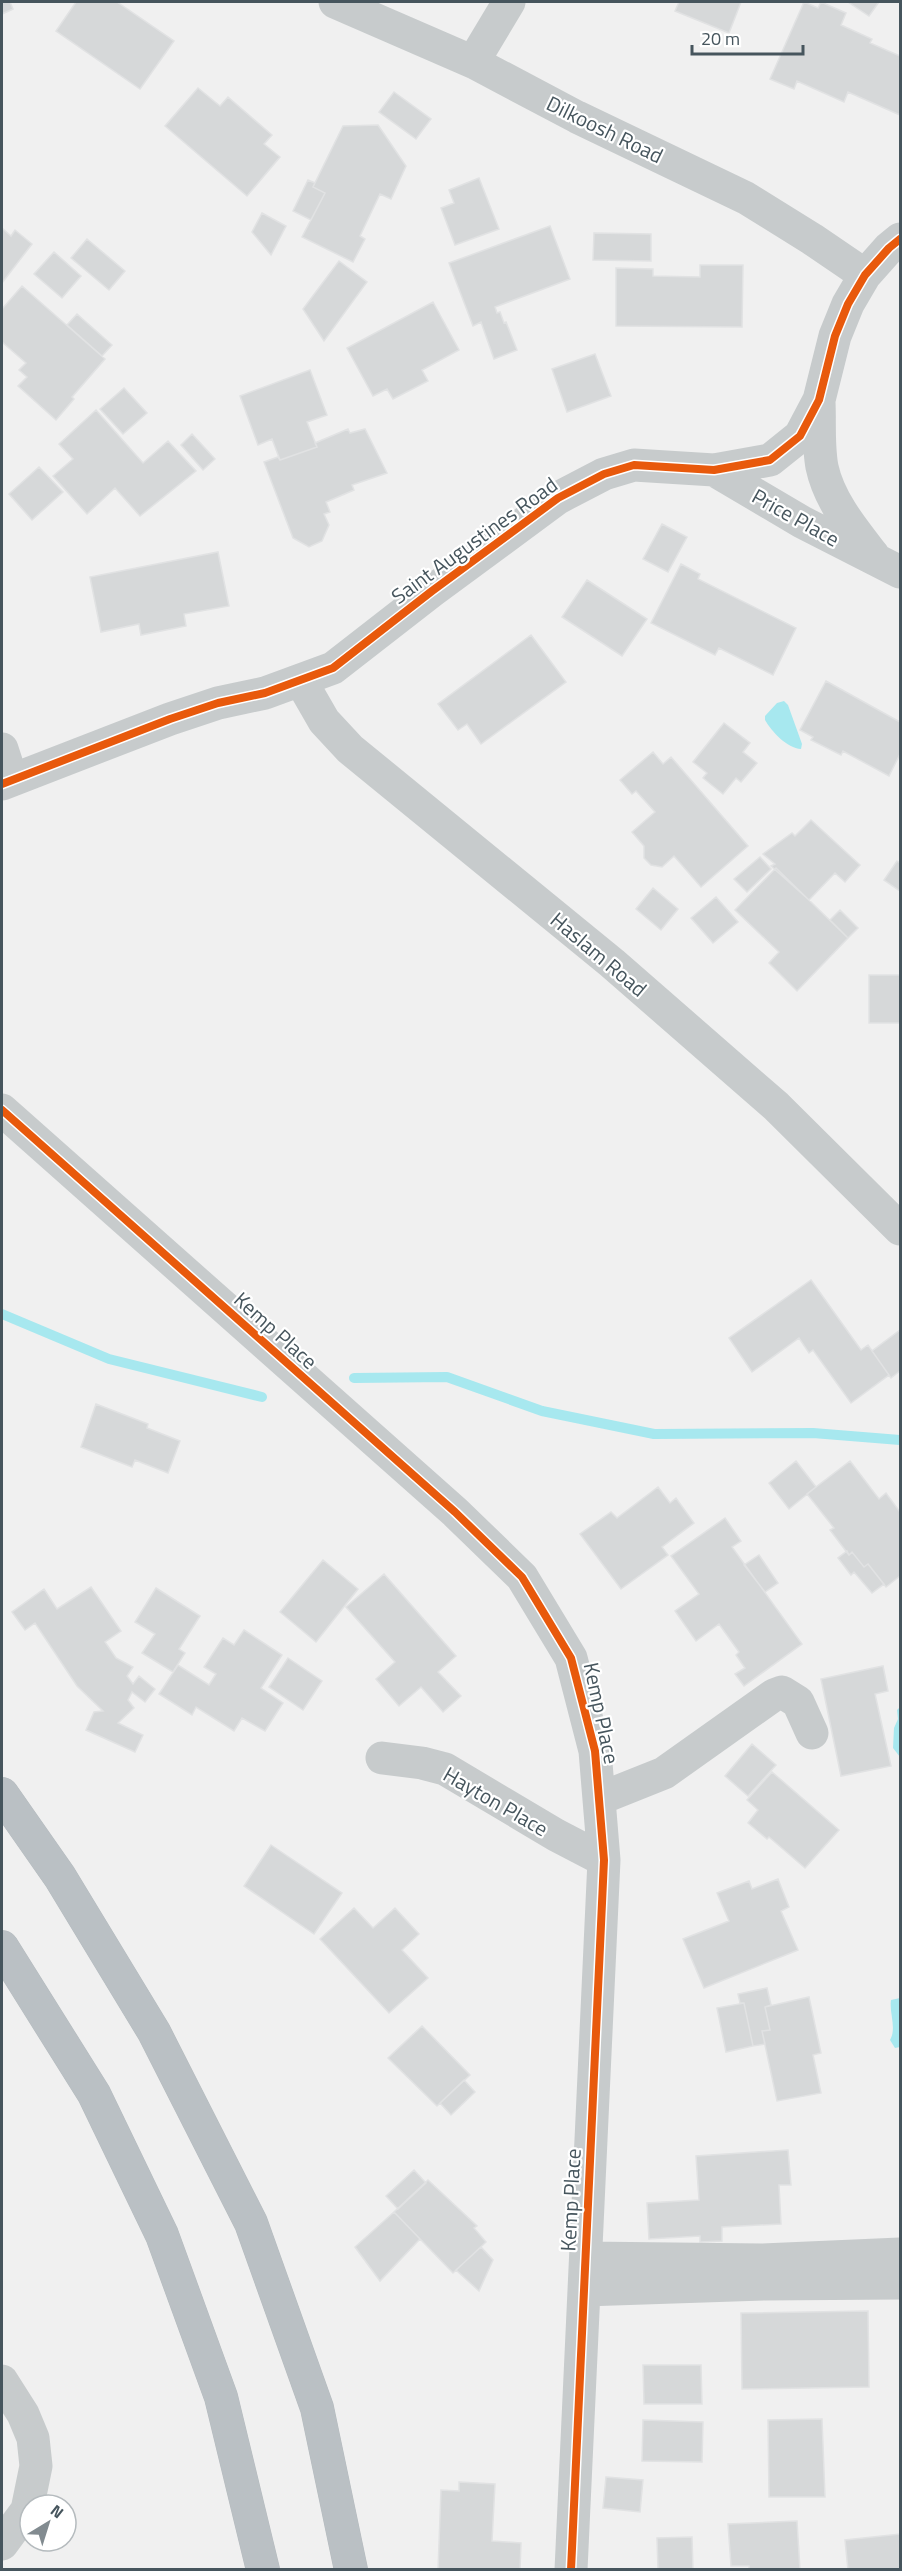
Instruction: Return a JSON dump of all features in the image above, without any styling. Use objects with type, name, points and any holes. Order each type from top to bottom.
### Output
[{"type":"highway","points":[[2,1794],[60,1877],[154,2032],[250,2223],[317,2409],[351,2570]]},
{"type":"highway","points":[[2,1947],[94,2094],[162,2235],[221,2397],[262,2570]]},
{"type":"street","name":"Dilkoosh Road","points":[[334,2],[473,62],[577,117],[746,198],[812,239],[865,276]]},
{"type":"street","points":[[473,62],[509,2]]},
{"type":"street","name":"Saint Augustines Road","points":[[7,782],[170,719],[265,693],[333,668],[558,498],[604,474],[634,465],[714,470],[770,460],[800,436],[819,400],[835,336],[848,304],[865,276],[889,248],[900,239]]},
{"type":"street","name":"Price Place","points":[[819,400],[822,466],[830,490],[845,518],[889,567]]},
{"type":"street","name":"Price Place","points":[[714,470],[802,522],[889,567]]},
{"type":"street","name":"Haslam Road","points":[[301,681],[324,721],[350,749],[612,963],[776,1106],[900,1229]]},
{"type":"street","points":[[2,749],[7,782]]},
{"type":"street","name":"Kemp Place","points":[[2,1110],[446,1504],[522,1577],[572,1658],[595,1751],[604,1860],[571,2570]]},
{"type":"street","points":[[599,1799],[664,1773],[774,1695],[782,1692],[798,1701],[812,1733]]},
{"type":"street","name":"Hayton Place","points":[[382,1758],[422,1763],[445,1769],[546,1830],[604,1860]]},
{"type":"street","points":[[585,2274],[762,2260],[900,2254]]},
{"type":"street","points":[[585,2274],[764,2284],[900,2283]]},
{"type":"street","points":[[2,2380],[23,2414],[33,2438],[36,2466],[27,2510],[2,2544]]},
{"type":"water","points":[[784,701],[788,705],[802,744],[801,749],[790,746],[780,739],[765,720],[765,716],[777,703]]},
{"type":"water","points":[[900,1707],[900,1757],[893,1748],[894,1728],[898,1719],[897,1710]]},
{"type":"water","points":[[900,1998],[900,2047],[895,2048],[890,2040],[893,2031],[891,2000]]},
{"type":"building","points":[[2,2],[10,2],[13,9],[2,14]]},
{"type":"building","points":[[76,2],[117,2],[174,41],[140,89],[56,31]]},
{"type":"building","points":[[679,2],[741,2],[729,33],[675,11]]},
{"type":"building","points":[[804,2],[818,8],[821,2],[846,13],[841,25],[872,39],[870,43],[900,56],[900,115],[848,92],[844,102],[797,81],[794,89],[770,79]]},
{"type":"building","points":[[848,2],[879,2],[869,16]]},
{"type":"building","points":[[198,88],[220,106],[228,97],[272,135],[264,144],[280,157],[247,196],[165,126]]},
{"type":"building","points":[[394,92],[431,119],[416,139],[379,112]]},
{"type":"building","points":[[378,125],[406,166],[391,199],[380,194],[360,236],[365,239],[353,262],[302,237],[325,193],[313,187],[343,126]]},
{"type":"building","points":[[479,178],[499,229],[455,245],[441,208],[454,203],[449,190]]},
{"type":"building","points":[[308,180],[315,183],[313,187],[325,193],[311,220],[293,211]]},
{"type":"building","points":[[262,213],[286,226],[271,255],[252,232]]},
{"type":"building","points":[[550,226],[570,279],[495,307],[497,313],[500,312],[504,323],[506,322],[517,350],[494,359],[481,322],[473,326],[449,263]]},
{"type":"building","points":[[2,228],[11,236],[15,230],[32,244],[2,283]]},
{"type":"building","points":[[594,233],[651,234],[651,261],[593,260]]},
{"type":"building","points":[[87,239],[125,271],[109,290],[71,258]]},
{"type":"building","points":[[54,252],[81,276],[62,298],[34,274]]},
{"type":"building","points":[[339,261],[367,282],[324,341],[303,309]]},
{"type":"building","points":[[700,265],[743,265],[742,327],[616,326],[616,268],[653,269],[653,276],[700,277]]},
{"type":"building","points":[[22,286],[105,359],[72,397],[74,399],[56,420],[18,386],[27,377],[19,370],[26,363],[2,342],[2,309]]},
{"type":"building","points":[[433,302],[459,350],[422,370],[428,381],[393,399],[387,389],[373,396],[347,348]]},
{"type":"building","points":[[77,314],[112,345],[102,356],[67,325]]},
{"type":"building","points":[[595,354],[611,396],[567,412],[552,369]]},
{"type":"building","points":[[310,370],[327,415],[307,422],[317,447],[280,460],[272,439],[258,445],[240,396]]},
{"type":"building","points":[[124,388],[147,413],[123,434],[100,409]]},
{"type":"building","points":[[96,410],[143,463],[168,441],[196,471],[140,516],[115,488],[87,514],[53,476],[73,459],[59,444]]},
{"type":"building","points":[[348,429],[350,433],[365,429],[387,473],[352,485],[354,490],[326,502],[330,512],[324,514],[329,525],[322,541],[309,547],[293,538],[264,462],[278,457],[280,460],[317,447],[315,443]]},
{"type":"building","points":[[192,434],[215,459],[203,470],[181,445]]},
{"type":"building","points":[[39,467],[63,492],[32,520],[9,494]]},
{"type":"building","points":[[662,524],[687,537],[668,572],[643,559]]},
{"type":"building","points":[[218,552],[229,606],[184,614],[186,626],[141,635],[139,624],[101,632],[90,577]]},
{"type":"building","points":[[681,564],[700,574],[698,579],[796,628],[773,675],[719,648],[715,655],[651,623]]},
{"type":"building","points":[[587,580],[647,619],[622,656],[562,617]]},
{"type":"building","points":[[531,635],[566,682],[481,744],[467,724],[458,730],[438,704]]},
{"type":"building","points":[[826,681],[900,722],[900,754],[889,776],[843,751],[841,755],[811,740],[813,737],[800,730]]},
{"type":"building","points":[[724,723],[750,743],[743,752],[757,763],[741,782],[736,778],[723,794],[703,778],[707,773],[693,762]]},
{"type":"building","points":[[653,752],[663,764],[671,757],[748,846],[701,887],[674,856],[662,867],[651,865],[644,858],[644,846],[632,832],[655,812],[636,791],[632,794],[620,780]]},
{"type":"building","points":[[811,820],[860,865],[845,882],[835,873],[809,900],[771,866],[775,864],[763,854],[792,833],[795,836]]},
{"type":"building","points":[[760,857],[771,869],[747,892],[734,879]]},
{"type":"building","points":[[897,861],[900,863],[900,891],[884,880]]},
{"type":"building","points":[[776,868],[848,938],[797,991],[769,963],[779,952],[735,910]]},
{"type":"building","points":[[653,888],[678,909],[661,930],[636,909]]},
{"type":"building","points":[[716,897],[738,922],[713,943],[691,918]]},
{"type":"building","points":[[840,910],[858,928],[848,938],[830,920]]},
{"type":"building","points":[[869,975],[900,975],[900,1023],[869,1023]]},
{"type":"building","points":[[811,1280],[861,1350],[868,1345],[889,1375],[851,1403],[813,1350],[809,1353],[799,1338],[752,1372],[729,1338]]},
{"type":"building","points":[[900,1330],[900,1371],[891,1378],[872,1351]]},
{"type":"building","points":[[96,1404],[148,1424],[147,1428],[180,1441],[168,1473],[135,1460],[132,1467],[81,1447]]},
{"type":"building","points":[[796,1461],[816,1487],[789,1509],[769,1483]]},
{"type":"building","points":[[850,1461],[879,1499],[886,1493],[900,1512],[900,1576],[886,1587],[868,1564],[864,1567],[852,1552],[849,1555],[830,1530],[834,1528],[807,1494]]},
{"type":"building","points":[[658,1487],[670,1503],[676,1498],[694,1523],[662,1547],[668,1555],[621,1589],[580,1534],[611,1512],[617,1518]]},
{"type":"building","points":[[725,1518],[741,1541],[732,1547],[802,1644],[744,1686],[735,1674],[745,1668],[736,1655],[739,1652],[719,1624],[696,1641],[675,1611],[699,1594],[671,1556]]},
{"type":"building","points":[[847,1551],[849,1555],[852,1552],[864,1567],[868,1564],[884,1584],[872,1593],[854,1572],[851,1575],[838,1558]]},
{"type":"building","points":[[759,1555],[778,1583],[765,1592],[744,1565]]},
{"type":"building","points":[[323,1560],[358,1589],[316,1642],[280,1612]]},
{"type":"building","points":[[384,1574],[456,1656],[438,1672],[461,1696],[443,1712],[421,1687],[399,1706],[376,1679],[395,1662],[346,1607]]},
{"type":"building","points":[[91,1587],[121,1631],[105,1642],[116,1658],[133,1667],[127,1676],[133,1684],[139,1676],[155,1689],[145,1702],[132,1692],[128,1700],[134,1708],[118,1723],[143,1735],[135,1752],[86,1730],[94,1712],[103,1711],[77,1686],[35,1623],[25,1630],[12,1612],[44,1589],[57,1609]]},
{"type":"building","points":[[156,1588],[200,1616],[179,1649],[185,1653],[173,1672],[142,1653],[155,1634],[135,1622]]},
{"type":"building","points":[[244,1630],[282,1655],[261,1688],[283,1703],[265,1731],[242,1718],[234,1731],[196,1707],[192,1715],[159,1694],[178,1665],[209,1685],[216,1674],[204,1667],[223,1638],[234,1645]]},
{"type":"building","points":[[288,1658],[322,1681],[303,1710],[269,1687]]},
{"type":"building","points":[[883,1666],[888,1691],[875,1694],[891,1766],[841,1776],[821,1679]]},
{"type":"building","points":[[752,1744],[776,1765],[748,1796],[725,1776]]},
{"type":"building","points":[[772,1772],[839,1830],[805,1868],[769,1837],[767,1839],[748,1823],[758,1810],[747,1800]]},
{"type":"building","points":[[271,1845],[342,1893],[314,1934],[244,1886]]},
{"type":"building","points":[[778,1879],[789,1907],[781,1911],[798,1950],[704,1988],[683,1939],[729,1921],[717,1893],[749,1881],[752,1889]]},
{"type":"building","points":[[354,1908],[373,1928],[395,1908],[419,1934],[402,1950],[428,1978],[389,2013],[320,1939]]},
{"type":"building","points":[[767,1988],[771,2005],[765,2007],[770,2030],[762,2031],[765,2044],[753,2046],[744,2003],[740,2003],[738,1994]]},
{"type":"building","points":[[809,1997],[821,2053],[813,2055],[821,2093],[777,2101],[762,2031],[770,2030],[765,2007]]},
{"type":"building","points":[[744,2003],[753,2046],[726,2052],[717,2008]]},
{"type":"building","points":[[422,2026],[470,2075],[437,2106],[388,2058]]},
{"type":"building","points":[[464,2080],[475,2092],[451,2115],[440,2103]]},
{"type":"building","points":[[788,2150],[791,2185],[779,2185],[781,2224],[722,2227],[722,2241],[700,2242],[700,2236],[649,2239],[647,2203],[699,2200],[696,2156]]},
{"type":"building","points":[[414,2170],[426,2183],[398,2209],[386,2196]]},
{"type":"building","points":[[428,2180],[477,2226],[474,2228],[486,2242],[453,2273],[394,2212]]},
{"type":"building","points":[[394,2212],[420,2239],[380,2281],[355,2247]]},
{"type":"building","points":[[481,2247],[493,2260],[479,2291],[456,2270]]},
{"type":"building","points":[[868,2311],[869,2387],[742,2389],[741,2313]]},
{"type":"building","points":[[643,2365],[701,2365],[702,2404],[644,2404]]},
{"type":"building","points":[[822,2419],[825,2497],[769,2497],[768,2420]]},
{"type":"building","points":[[643,2420],[703,2422],[702,2462],[642,2461]]},
{"type":"building","points":[[606,2477],[643,2480],[640,2512],[603,2508]]},
{"type":"building","points":[[459,2482],[495,2484],[492,2541],[521,2543],[520,2570],[438,2570],[441,2490],[459,2491]]},
{"type":"building","points":[[797,2521],[800,2570],[749,2570],[749,2566],[731,2566],[728,2524]]},
{"type":"building","points":[[900,2534],[900,2570],[848,2570],[845,2540]]},
{"type":"building","points":[[692,2537],[693,2570],[658,2570],[657,2538]]},
{"type":"waterway","points":[[2,1314],[109,1359],[262,1397]]},
{"type":"waterway","points":[[354,1378],[447,1377],[542,1411],[654,1434],[813,1433],[900,1440]]},
{"type":"cycle path","points":[[2,784],[170,719],[218,703],[265,693],[333,668],[558,498],[604,474],[634,465],[714,470],[770,460],[800,436],[819,400],[835,336],[848,304],[865,275],[900,239]]},
{"type":"cycle path","points":[[2,1110],[455,1512],[522,1577],[571,1658],[595,1751],[604,1860],[571,2570]]}]
